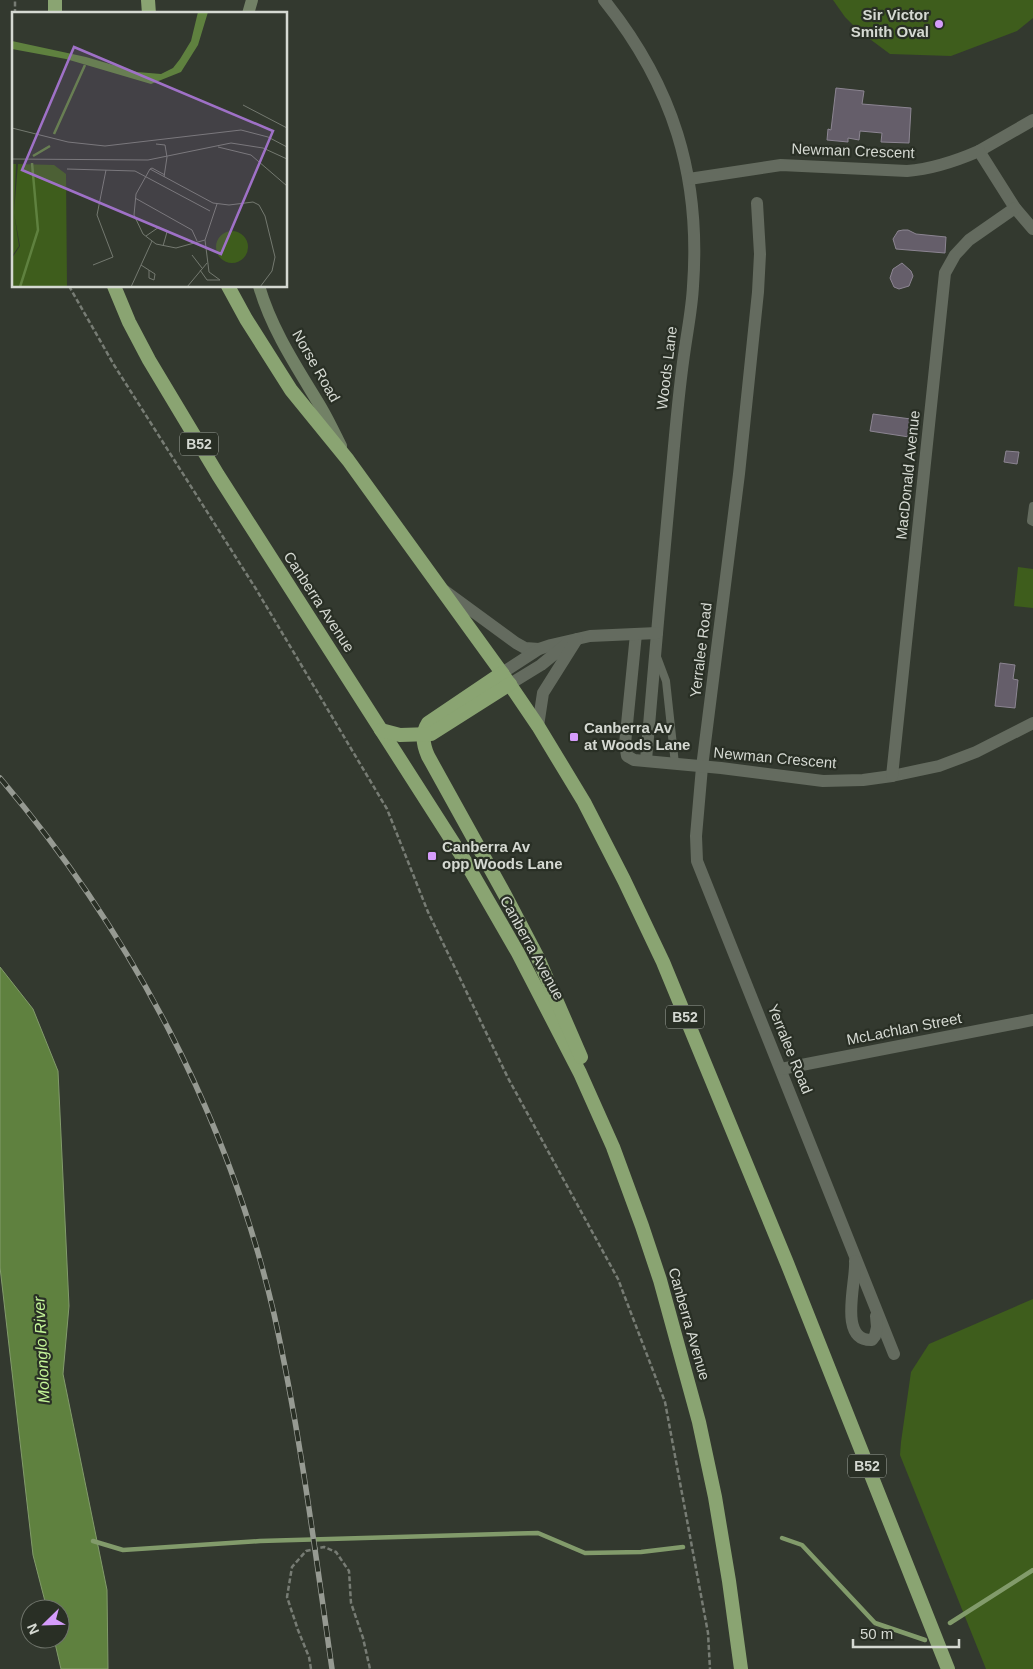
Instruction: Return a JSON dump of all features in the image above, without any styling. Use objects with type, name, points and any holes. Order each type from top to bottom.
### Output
[{"type":"highway","name":"Canberra Avenue","points":[[115,288],[129,322],[172,399],[218,475],[465,861],[518,952],[580,1073],[613,1147],[660,1280],[699,1422],[726,1562],[740,1669]]},
{"type":"highway","name":"B52","points":[[229,288],[246,319],[291,390],[348,460],[506,678],[538,726],[584,802],[663,962],[790,1272],[948,1669]]},
{"type":"highway","points":[[381,730],[400,736],[423,736],[430,734],[444,727],[506,678]]},
{"type":"highway","points":[[423,736],[428,756],[505,896],[552,988],[592,1084],[613,1147]]},
{"type":"main road","name":"Norse Road","points":[[260,288],[280,339],[322,410],[348,460]]},
{"type":"street","name":"Woods Lane","points":[[604,0],[640,50],[662,90],[677,132],[689,179],[695,234],[694,283],[679,393],[646,760]]},
{"type":"street","name":"Newman Crescent","points":[[689,179],[781,165],[907,172],[928,169],[956,161],[979,151],[1033,120]]},
{"type":"street","points":[[979,151],[1015,208],[1033,229]]},
{"type":"street","name":"Yerralee Road","points":[[757,203],[760,254],[758,292],[739,474],[702,767],[696,836],[698,861],[894,1354]]},
{"type":"street","name":"MacDonald Avenue","points":[[892,776],[945,273],[955,255],[969,240],[1015,208]]},
{"type":"street","points":[[441,588],[525,648],[539,649],[574,640],[607,635],[657,633]]},
{"type":"street","name":"Newman Crescent","points":[[636,634],[625,748],[627,756],[631,759],[823,781],[863,780],[939,766],[976,752],[1033,723]]},
{"type":"street","points":[[506,678],[549,659],[574,640]]},
{"type":"street","points":[[538,726],[543,693],[574,640]]},
{"type":"street","points":[[506,678],[539,649]]},
{"type":"street","name":"McLachlan Street","points":[[781,1069],[1033,1020]]},
{"type":"street","name":"Yerralee Road","points":[[854,1252],[855,1266],[850,1308],[851,1317],[858,1335],[864,1340],[872,1340],[875,1336],[877,1328],[876,1308]]},
{"type":"lane","points":[[1032,522],[1033,506]]},
{"type":"lane","points":[[656,653],[666,681],[675,764]]},
{"type":"path","points":[[70,288],[114,365],[256,589],[387,809],[428,912],[508,1078],[618,1279],[665,1402],[708,1633],[710,1669]]},
{"type":"path","points":[[311,1669],[309,1657],[287,1597],[292,1567],[306,1551],[324,1547],[336,1552],[349,1571],[351,1603],[363,1638],[370,1669]]},
{"type":"shaded area","name":"Sir Victor Smith Oval","points":[[833,0],[1033,0],[1033,18],[1017,31],[951,56],[890,54],[859,31],[845,17]]},
{"type":"shaded area","points":[[1018,567],[1033,569],[1033,608],[1014,606]]},
{"type":"shaded area","points":[[1033,1299],[1033,1669],[986,1669],[900,1455],[901,1442],[911,1372],[929,1344]]},
{"type":"water","name":"Molonglo River","points":[[0,967],[33,1009],[58,1071],[69,1306],[63,1374],[107,1590],[108,1669],[61,1669],[56,1649],[70,1649],[70,1599],[44,1599],[33,1555],[0,1267]]},
{"type":"building","points":[[836,88],[864,91],[862,104],[911,108],[909,143],[881,142],[882,133],[860,131],[859,140],[848,138],[848,142],[827,140],[828,129],[831,130]]},
{"type":"building","points":[[903,230],[916,234],[946,237],[945,253],[896,249],[893,239],[898,231]]},
{"type":"building","points":[[902,263],[911,271],[913,276],[909,286],[899,289],[894,287],[890,278],[893,269]]},
{"type":"building","points":[[873,414],[911,419],[909,437],[870,431]]},
{"type":"building","points":[[1006,451],[1019,452],[1017,464],[1004,462]]},
{"type":"building","points":[[1000,663],[1015,665],[1013,679],[1018,680],[1015,708],[995,706]]},
{"type":"waterway","points":[[93,1541],[123,1550],[260,1541],[538,1533],[585,1553],[641,1552],[683,1547]]},
{"type":"waterway","points":[[782,1538],[802,1545],[875,1623],[925,1640]]},
{"type":"waterway","points":[[950,1623],[1033,1570]]},
{"type":"railway","points":[[0,778],[47,837],[92,899],[132,963],[169,1030],[202,1098],[230,1169],[254,1241],[274,1314],[292,1402],[332,1669]]},
{"type":"place","name":"Sir Victor Smith Oval","points":[[939,24]]},
{"type":"place","name":"Canberra Av at Woods Lane","points":[[574,737]]},
{"type":"place","name":"Canberra Av opp Woods Lane","points":[[432,856]]}]
